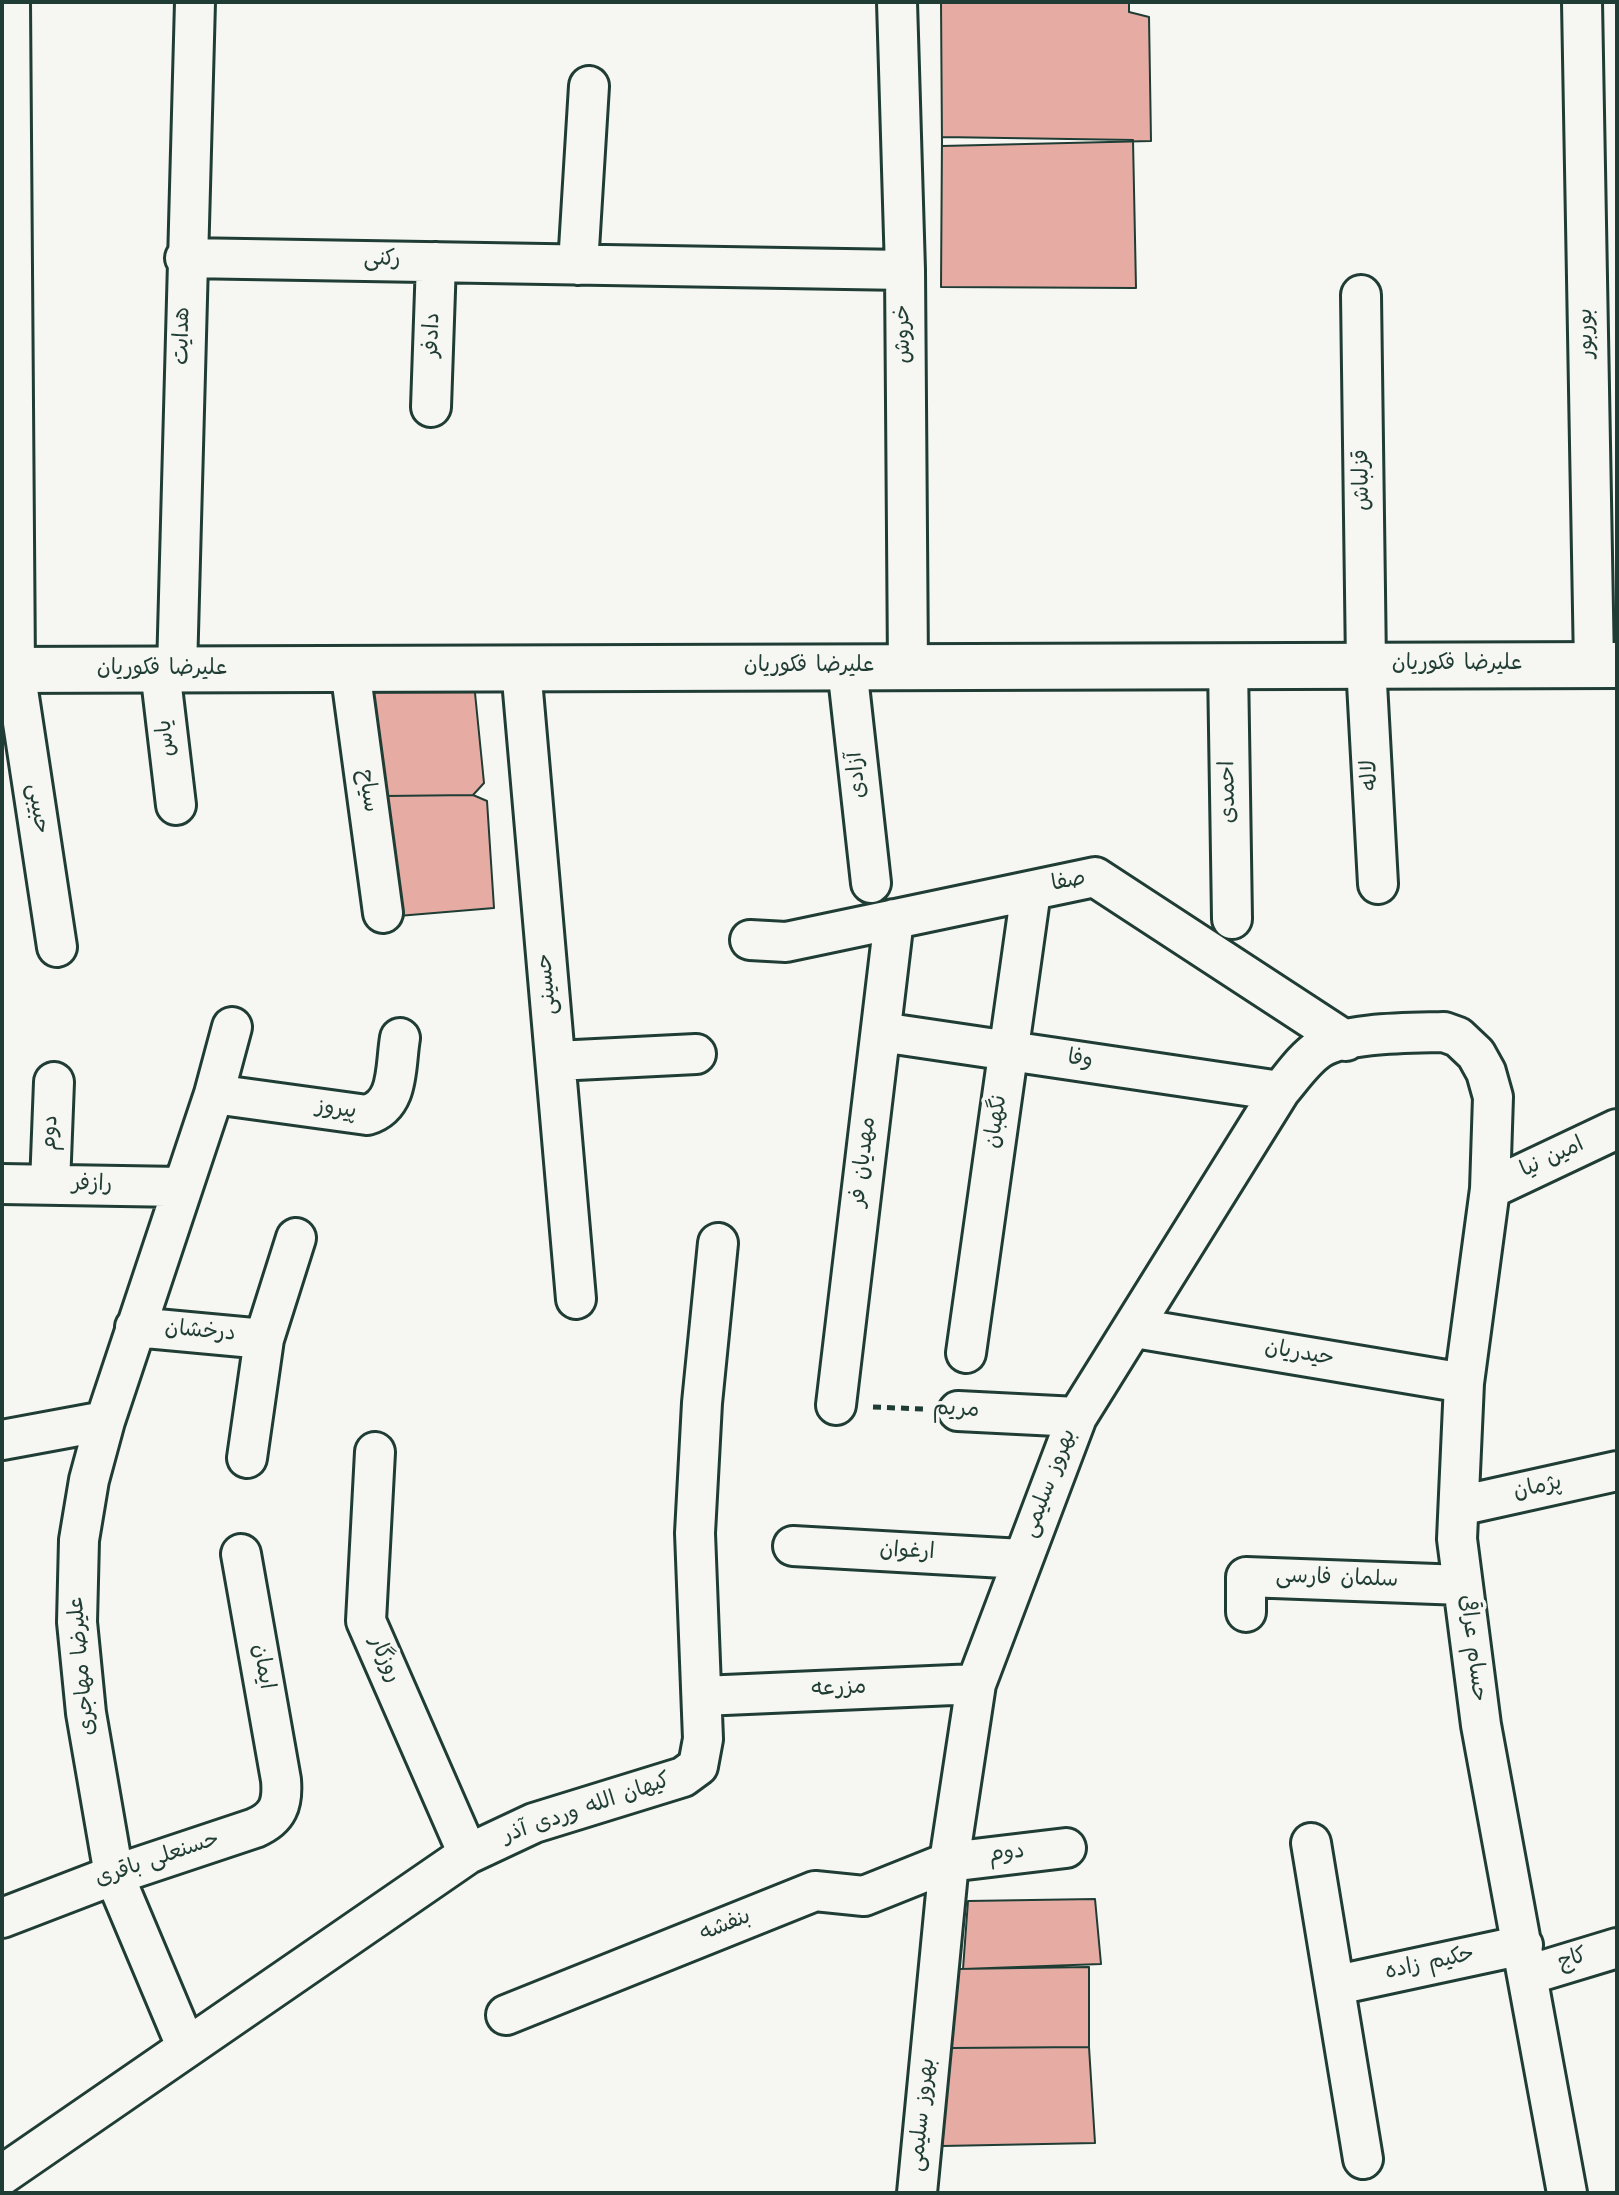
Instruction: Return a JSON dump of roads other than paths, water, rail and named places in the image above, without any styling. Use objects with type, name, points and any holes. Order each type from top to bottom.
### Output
[{"type":"street","name":"حبیبی","points":[[10,2],[8,670],[57,947]]},
{"type":"street","name":"هدایت","points":[[168,670],[195,2]]},
{"type":"street","name":"خروش","points":[[897,2],[905,270],[908,667]]},
{"type":"street","name":"بوربور","points":[[1582,2],[1606,665]]},
{"type":"street","points":[[578,265],[589,86]]},
{"type":"street","name":"رکنی","points":[[185,258],[905,270]]},
{"type":"street","name":"دادفر","points":[[431,407],[436,262]]},
{"type":"street","name":"قزلباش","points":[[1361,295],[1366,665]]},
{"type":"street","name":"لاله","points":[[1366,665],[1378,884]]},
{"type":"street","name":"علیرضا فکوریان","points":[[8,670],[1606,665]]},
{"type":"street","name":"احمدی","points":[[1228,666],[1232,919]]},
{"type":"street","name":"آزادی","points":[[847,667],[871,883]]},
{"type":"street","name":"حسینی","points":[[521,668],[576,1299]]},
{"type":"street","name":"سیاح","points":[[350,669],[383,913]]},
{"type":"street","name":"یاس","points":[[168,670],[176,805]]},
{"type":"street","name":"صفا","points":[[750,940],[786,942],[1095,877],[1346,1041]]},
{"type":"street","name":"نگهبان","points":[[966,1353],[1031,891]]},
{"type":"street","name":"مهدیان فر","points":[[836,1405],[894,919]]},
{"type":"street","points":[[181,1187],[214,1094],[232,1027]]},
{"type":"street","name":"وفا","points":[[881,1032],[1280,1091]]},
{"type":"street","name":"بهروز سلیمی","points":[[917,2193],[949,1862],[976,1684],[1077,1417],[1280,1091],[1317,1050],[1346,1041],[1444,1032],[1458,1037],[1481,1063],[1493,1097]]},
{"type":"street","name":"پیروز","points":[[214,1094],[367,1115],[378,1112],[391,1100],[400,1038]]},
{"type":"street","points":[[556,1061],[696,1054]]},
{"type":"street","name":"دوم","points":[[50,1185],[54,1082]]},
{"type":"street","name":"حسام عراقی","points":[[1493,1097],[1490,1189],[1464,1383],[1457,1539],[1481,1725],[1567,2193]]},
{"type":"street","name":"امین نیا","points":[[1490,1189],[1617,1129]]},
{"type":"street","name":"رازفر","points":[[2,1184],[181,1187]]},
{"type":"street","name":"علیرضا مهاجری","points":[[181,1187],[105,1421],[89,1480],[79,1540],[77,1622],[86,1713],[114,1875],[186,2046]]},
{"type":"street","name":"درخشان","points":[[247,1458],[264,1339],[296,1238]]},
{"type":"street","name":"کیهان الله وردی آذر","points":[[2,2175],[468,1854],[534,1823],[683,1777],[698,1766],[703,1753],[695,1533],[702,1403],[718,1243]]},
{"type":"street","name":"درخشان","points":[[135,1327],[264,1339]]},
{"type":"street","name":"حیدریان","points":[[1135,1328],[1464,1383]]},
{"type":"street","name":"مریم","points":[[958,1411],[1077,1417]]},
{"type":"street","points":[[2,1440],[105,1421]]},
{"type":"street","name":"روزگار","points":[[375,1452],[366,1621],[468,1854]]},
{"type":"street","name":"پژمان","points":[[1459,1506],[1617,1471]]},
{"type":"street","name":"ارغوان","points":[[793,1546],[1022,1559]]},
{"type":"street","name":"ایمان","points":[[241,1554],[281,1780]]},
{"type":"street","name":"سلمان فارسی","points":[[1246,1612],[1246,1577],[1463,1585]]},
{"type":"street","name":"مزرعه","points":[[702,1696],[976,1684]]},
{"type":"street","name":"حسنعلی باقری","points":[[2,1918],[114,1875],[269,1822],[277,1813],[282,1797],[281,1780]]},
{"type":"street","points":[[1311,1843],[1337,1985],[1363,2159]]},
{"type":"street","name":"دوم","points":[[949,1862],[1066,1848]]},
{"type":"street","name":"بنفشه","points":[[506,2015],[815,1891],[864,1896],[949,1862]]},
{"type":"street","name":"کاج","points":[[1526,1960],[1617,1948]]},
{"type":"street","name":"حکیم زاده","points":[[1337,1985],[1526,1960]]}]
